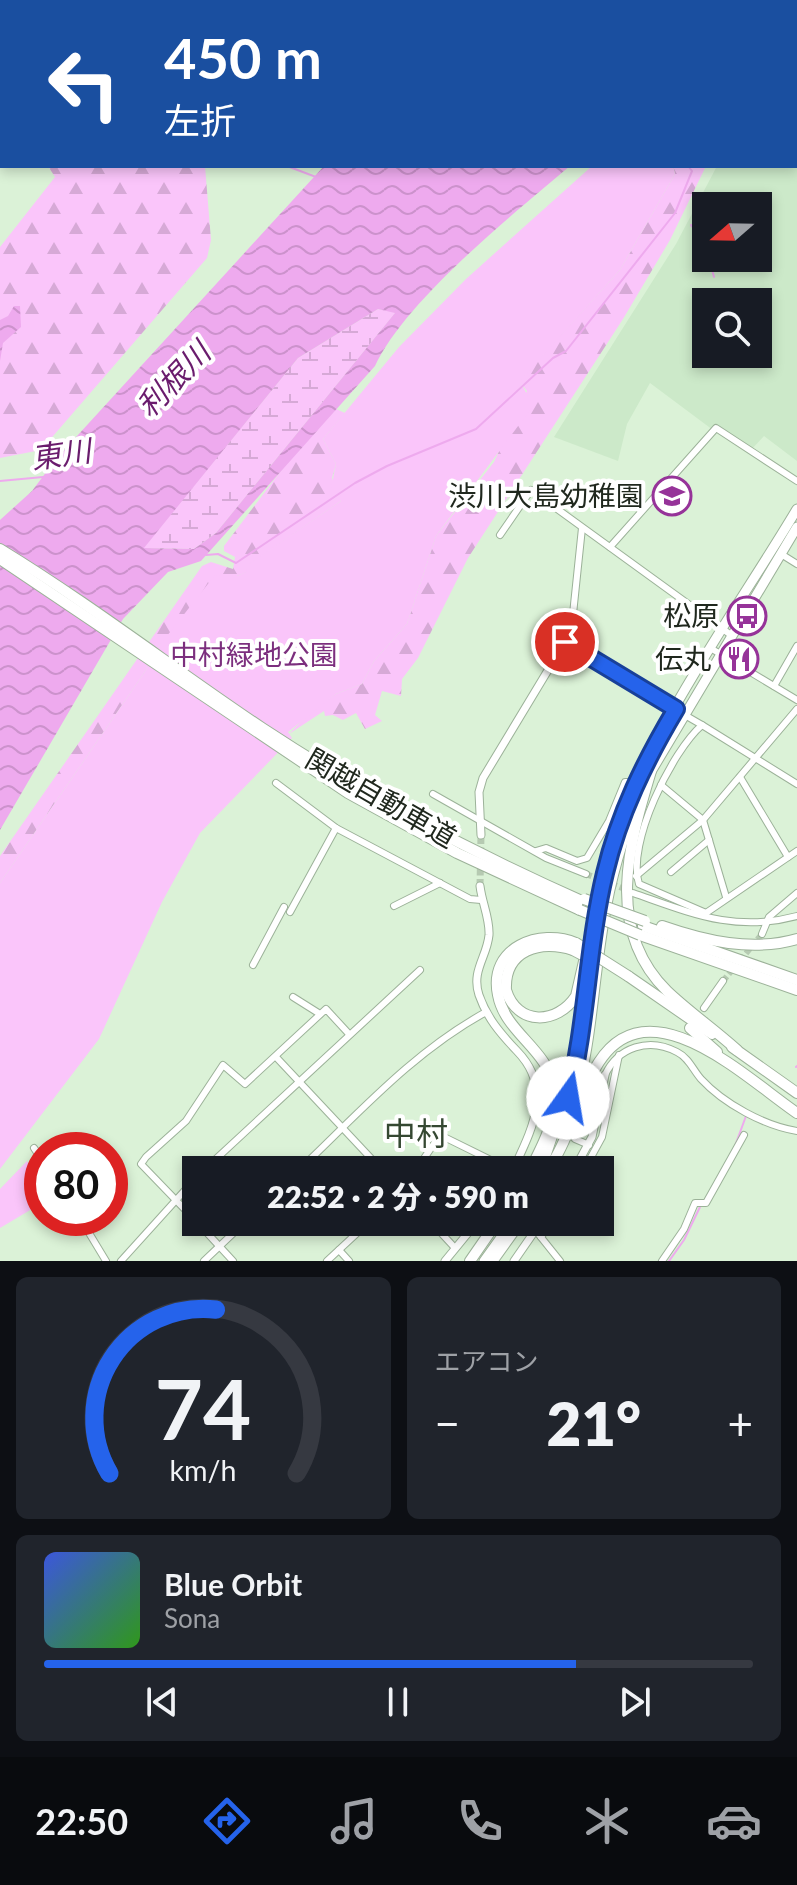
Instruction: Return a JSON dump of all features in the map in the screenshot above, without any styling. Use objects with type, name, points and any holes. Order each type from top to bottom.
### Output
[{"type":"highway","points":[[575,946],[548,944],[519,955],[510,968],[506,984],[513,1004],[526,1015],[541,1018],[558,1014],[571,1004],[583,977],[605,870],[636,782],[797,509]]},
{"type":"highway","points":[[727,632],[797,527]]},
{"type":"highway","name":"関越自動車道","points":[[0,549],[295,755],[422,825],[583,904]]},
{"type":"highway","name":"関越自動車道","points":[[0,559],[419,834],[583,904],[797,980]]},
{"type":"highway","points":[[554,1156],[582,1072],[612,878],[623,837],[680,712]]},
{"type":"highway","points":[[651,771],[626,863],[626,894],[635,938],[648,966],[667,991],[737,1050]]},
{"type":"highway","points":[[547,1156],[574,1073],[605,870]]},
{"type":"highway","points":[[643,927],[738,944],[773,944],[797,939]]},
{"type":"highway","name":"関越自動車道","points":[[643,927],[749,975],[797,991]]},
{"type":"highway","points":[[536,1156],[550,1126],[555,1091],[546,1064],[503,1010],[497,978],[505,959],[529,940],[548,936],[575,946],[797,1092]]},
{"type":"highway","points":[[625,979],[699,1034],[726,1063]]},
{"type":"highway","points":[[557,1156],[570,1133],[598,1064],[619,1042],[649,1032],[669,1033],[692,1041],[797,1110]]},
{"type":"highway","points":[[470,1261],[487,1236]]},
{"type":"highway","points":[[484,1261],[502,1236]]},
{"type":"highway","points":[[493,1261],[511,1236]]},
{"type":"street","points":[[610,547],[716,428],[797,481]]},
{"type":"street","points":[[500,535],[529,490],[727,632]]},
{"type":"street","points":[[481,835],[479,792],[483,778],[565,642],[573,614],[582,528]]},
{"type":"street","points":[[781,554],[797,564]]},
{"type":"street","points":[[565,642],[758,757],[797,784]]},
{"type":"street","points":[[774,686],[797,646]]},
{"type":"street","points":[[716,651],[797,700]]},
{"type":"street","points":[[636,876],[703,820],[797,709]]},
{"type":"street","points":[[702,725],[677,756],[661,785],[643,833],[636,876],[639,884],[707,915]]},
{"type":"street","points":[[740,777],[788,857]]},
{"type":"street","points":[[536,851],[546,848],[577,861],[587,858],[609,821],[625,782],[636,782]]},
{"type":"street","points":[[276,783],[336,828],[470,899],[481,900]]},
{"type":"street","points":[[661,785],[703,820],[726,897]]},
{"type":"street","points":[[433,794],[536,851],[586,874]]},
{"type":"street","points":[[253,965],[336,828]]},
{"type":"street","points":[[671,872],[709,840]]},
{"type":"street","points":[[671,847],[681,864]]},
{"type":"street","points":[[707,915],[726,897],[797,851]]},
{"type":"street","points":[[394,906],[440,883]]},
{"type":"street","points":[[480,886],[489,937],[476,982],[486,1012],[534,1074],[539,1092],[534,1124],[519,1156]]},
{"type":"street","points":[[633,893],[707,915],[766,924],[797,916]]},
{"type":"street","points":[[762,934],[769,917],[797,893]]},
{"type":"street","points":[[219,1156],[420,970]]},
{"type":"street","points":[[704,1008],[723,981]]},
{"type":"street","points":[[293,997],[320,1014]]},
{"type":"street","points":[[182,1207],[141,1164],[169,1133],[186,1121],[223,1065],[245,1084],[326,1009],[349,1034]]},
{"type":"street","points":[[314,1156],[434,1044],[486,1012]]},
{"type":"street","points":[[582,1156],[589,1145],[605,1075],[619,1055],[643,1045],[678,1048],[702,1080],[733,1103],[767,1124],[797,1131]]},
{"type":"street","points":[[592,1156],[602,1137],[619,1055]]},
{"type":"street","points":[[276,1057],[368,1156]]},
{"type":"street","points":[[534,1124],[545,1127]]},
{"type":"street","points":[[426,1156],[440,1135],[483,1156]]},
{"type":"street","points":[[662,1261],[698,1203],[706,1203],[744,1135]]},
{"type":"street","points":[[575,1139],[589,1145]]},
{"type":"street","points":[[121,1261],[182,1191]]},
{"type":"street","points":[[91,1236],[106,1261]]},
{"type":"street","points":[[210,1236],[233,1261]]},
{"type":"street","points":[[204,1261],[230,1236]]},
{"type":"street","points":[[327,1261],[354,1236]]},
{"type":"street","points":[[444,1236],[455,1248]]},
{"type":"street","points":[[445,1261],[465,1236]]},
{"type":"street","points":[[514,1261],[536,1236]]},
{"type":"street","points":[[540,1236],[560,1261]]},
{"type":"street","points":[[339,1250],[349,1261]]},
{"type":"shaded area","points":[[716,168],[797,168],[797,461],[764,436],[751,450],[713,430],[650,383],[627,424],[618,461],[554,437],[692,214],[692,272],[772,272],[772,192],[703,192]]},
{"type":"green space","points":[[49,168],[205,168],[211,240],[207,258],[41,450],[0,458],[0,247],[55,177]]},
{"type":"green space","name":"中村緑地公園","points":[[590,168],[674,168],[675,174],[620,270],[520,381],[533,406],[436,536],[407,624],[374,661],[362,684],[336,694],[288,732],[292,738],[200,833],[162,902],[99,1039],[28,1132],[24,1132],[24,1137],[0,1169],[0,883],[144,673],[159,646],[215,575],[237,576],[246,572],[249,564],[341,501],[331,488],[336,464],[323,439],[399,347],[466,279]]},
{"type":"green space","points":[[674,168],[705,168],[670,240],[623,319],[468,558],[418,658],[402,679],[401,696],[382,691],[375,715],[382,721],[365,729],[356,713],[343,720],[333,715],[325,716],[324,711],[289,734],[310,712],[336,694],[362,684],[374,661],[407,624],[436,536],[494,462],[527,391],[519,381],[620,270],[675,174]]},
{"type":"green space","points":[[378,309],[396,312],[216,533],[194,549],[143,548],[298,358]]},
{"type":"green space","points":[[336,409],[345,413],[323,439],[336,464],[332,478],[341,501],[250,564],[247,572],[237,576],[159,646],[144,673],[0,883],[0,856],[202,566],[211,562],[233,569],[235,557],[224,551],[224,546],[293,455]]},
{"type":"green space","points":[[24,1164],[24,1214],[0,1228],[0,1189]]},
{"type":"water","name":"利根川","points":[[322,168],[568,168],[491,233],[435,287],[410,314],[375,366],[201,561],[168,572],[123,619],[0,830],[0,520],[32,491],[56,459]],"holes":[[[378,309],[395,313],[216,533],[194,549],[144,548],[298,358]]]},
{"type":"water","points":[[14,306],[20,306],[21,327],[3,343],[0,361],[0,320],[8,316]]},
{"type":"waterway","points":[[292,168],[316,177]]},
{"type":"waterway","points":[[206,555],[218,554],[236,563],[355,483],[387,466],[476,429],[553,358],[566,351],[675,213],[692,171],[690,168]]},
{"type":"waterway","points":[[713,272],[714,277]]},
{"type":"waterway","name":"東川","points":[[0,481],[43,477]]},
{"type":"waterway","points":[[735,1146],[746,1116]]},
{"type":"waterway","points":[[669,1261],[684,1240],[700,1207]]},
{"type":"tunnel","points":[[480,886],[481,835]]},
{"type":"tunnel","points":[[586,874],[630,891]]},
{"type":"tunnel","points":[[723,981],[762,934]]},
{"type":"place","name":"渋川大島幼稚園","points":[[672,496]]},
{"type":"place","name":"松原","points":[[747,616]]},
{"type":"place","name":"伝丸","points":[[739,659]]},
{"type":"district","name":"中村","points":[[416,1134]]},
{"type":"route","points":[[565,642],[676,709],[636,782],[605,870],[579,1047],[568,1098]]}]
